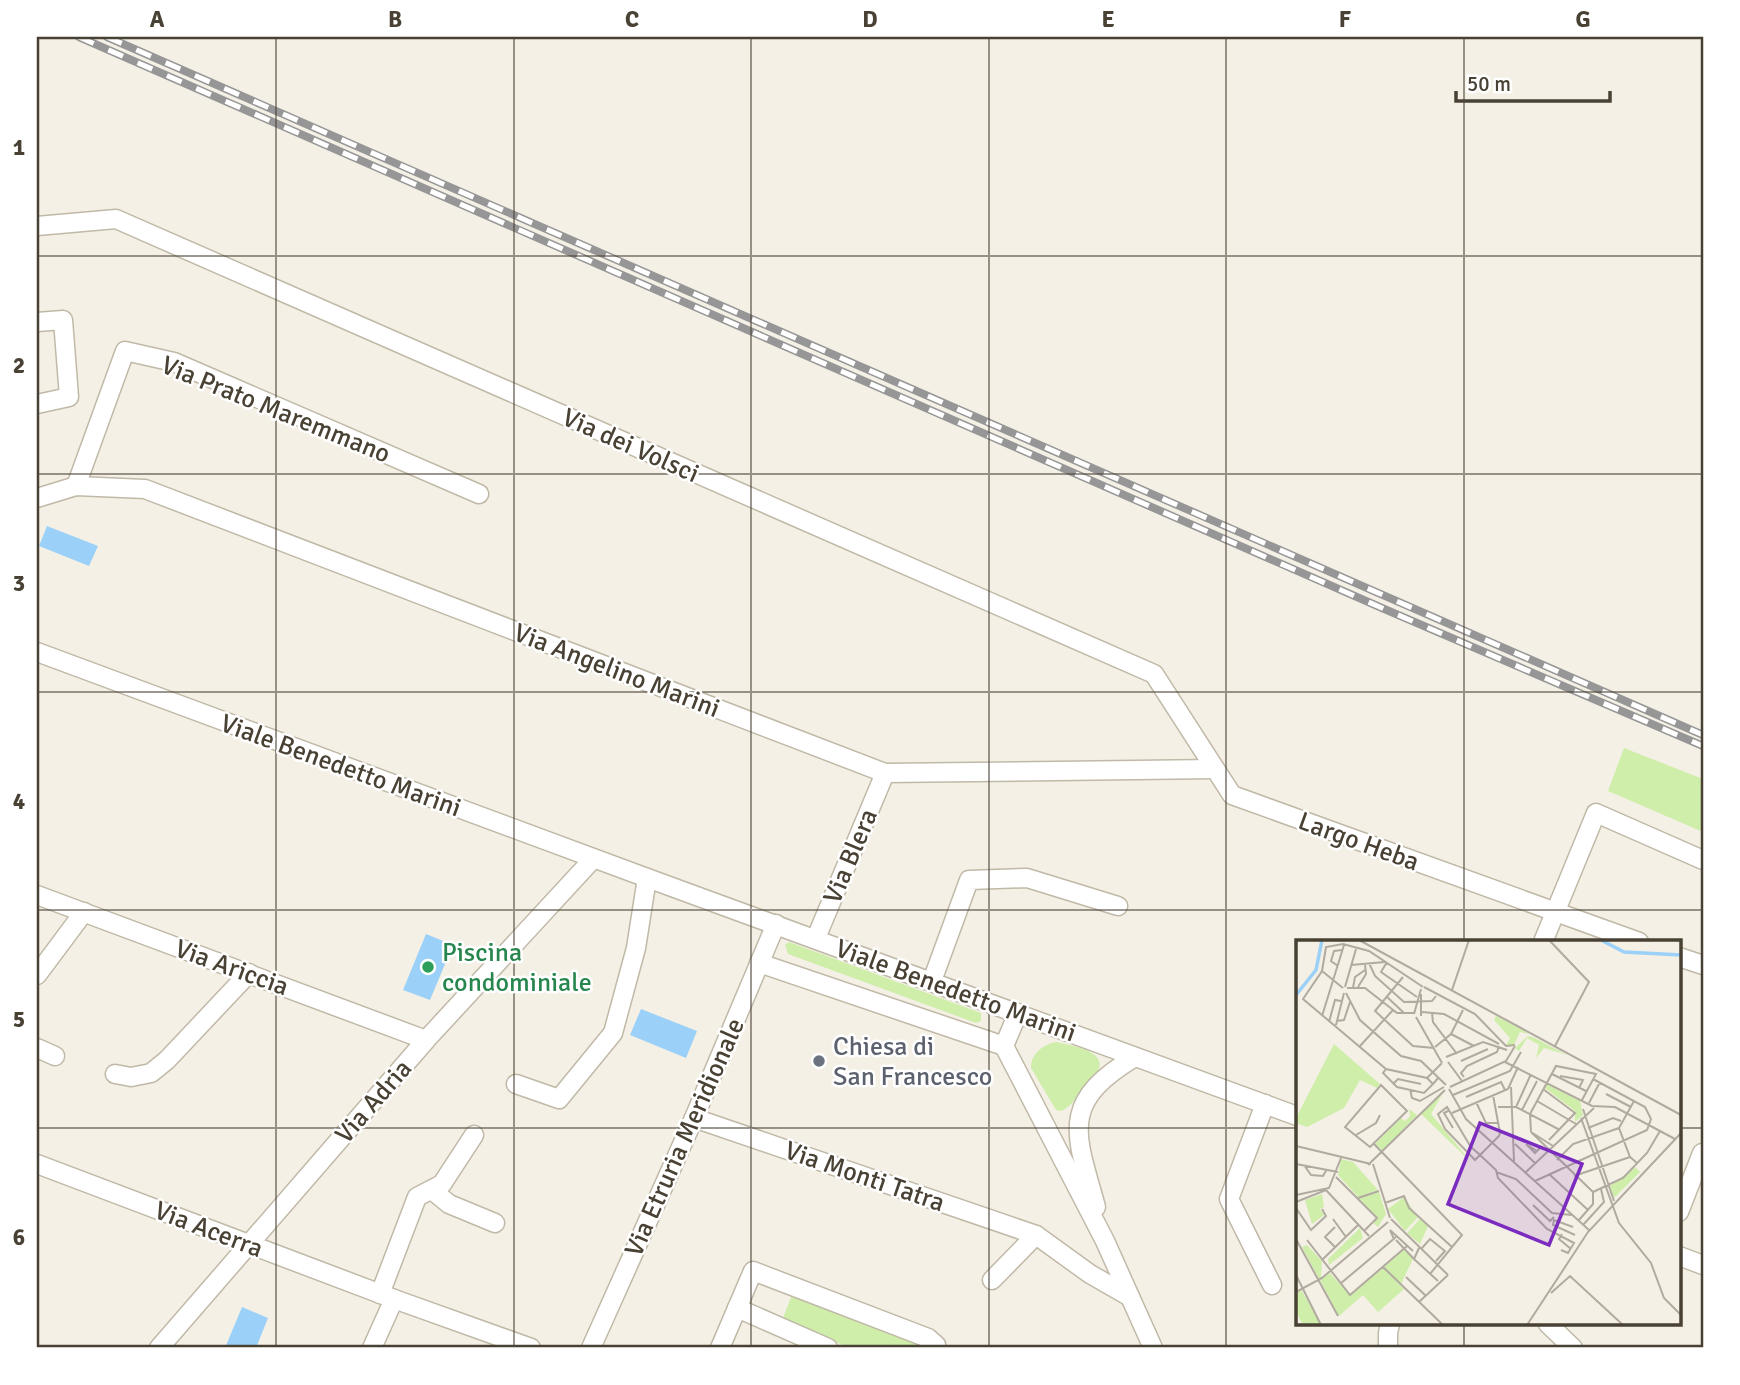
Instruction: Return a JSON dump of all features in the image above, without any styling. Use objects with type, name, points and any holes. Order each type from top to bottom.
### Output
[{"type":"street","name":"Via dei Volsci","points":[[37,226],[116,219],[1142,668],[1154,674],[1192,734]]},
{"type":"street","points":[[37,323],[63,320],[69,397],[37,404]]},
{"type":"street","name":"Via Prato Maremmano","points":[[76,486],[125,351],[174,362],[479,495]]},
{"type":"street","name":"Via Angelino Marini","points":[[37,498],[76,486],[145,489],[885,773],[1214,769]]},
{"type":"street","name":"Viale Benedetto Marini","points":[[37,652],[593,859],[816,938],[1296,1116]]},
{"type":"street","name":"Largo Heba","points":[[1192,734],[1232,795],[1633,940]]},
{"type":"street","name":"Via Blera","points":[[816,938],[885,773]]},
{"type":"street","points":[[1544,940],[1596,813],[1703,860]]},
{"type":"street","name":"Via Adria","points":[[159,1348],[426,1040],[593,859]]},
{"type":"street","points":[[516,1084],[559,1100],[613,1033],[636,948],[647,878]]},
{"type":"street","points":[[932,981],[969,880],[1027,878],[1118,906]]},
{"type":"street","name":"Via Ariccia","points":[[37,895],[426,1040]]},
{"type":"street","points":[[37,975],[84,912]]},
{"type":"street","name":"Via Etruria Meridionale","points":[[590,1348],[694,1118],[776,924]]},
{"type":"street","points":[[1680,957],[1703,965]]},
{"type":"street","points":[[759,963],[1004,1046],[1105,1241],[1153,1348]]},
{"type":"street","points":[[115,1074],[131,1077],[151,1073],[167,1060],[249,973]]},
{"type":"street","points":[[1004,1046],[1017,1013]]},
{"type":"street","points":[[37,1048],[55,1056]]},
{"type":"street","points":[[1105,1241],[1077,1129],[1079,1118],[1095,1088],[1113,1071],[1135,1057]]},
{"type":"street","points":[[1265,1104],[1229,1199],[1272,1285]]},
{"type":"street","name":"Via Monti Tatra","points":[[694,1118],[1036,1235],[1090,1274],[1130,1297]]},
{"type":"street","points":[[372,1348],[417,1198],[442,1184],[474,1135]]},
{"type":"street","points":[[1680,1209],[1702,1153]]},
{"type":"street","name":"Via Acerra","points":[[41,1171],[531,1348]]},
{"type":"street","points":[[432,1190],[449,1204],[495,1223]]},
{"type":"street","points":[[992,1280],[1036,1235]]},
{"type":"street","points":[[1680,1256],[1703,1265]]},
{"type":"street","points":[[720,1348],[753,1271],[928,1338],[936,1345],[935,1348]]},
{"type":"street","points":[[737,1308],[828,1348]]},
{"type":"street","points":[[1388,1348],[1390,1326]]},
{"type":"street","points":[[1550,1326],[1573,1348]]},
{"type":"green space","points":[[1624,748],[1703,779],[1703,832],[1608,791]]},
{"type":"green space","points":[[789,942],[981,1013],[981,1021],[976,1023],[788,954],[785,945]]},
{"type":"green space","points":[[1056,1042],[1092,1053],[1100,1063],[1096,1074],[1072,1104],[1061,1111],[1056,1110],[1031,1068],[1033,1058],[1039,1050]]},
{"type":"green space","points":[[792,1295],[917,1342],[920,1348],[849,1348],[783,1318]]},
{"type":"water","points":[[47,526],[98,546],[89,566],[39,546]]},
{"type":"water","name":"Piscina condominiale","points":[[426,934],[453,945],[430,1000],[403,990]]},
{"type":"water","name":"Piscina condominiale","points":[[641,1009],[697,1031],[686,1058],[630,1035]]},
{"type":"water","points":[[242,1307],[268,1318],[256,1348],[225,1348]]},
{"type":"railway","points":[[79,37],[1703,746]]},
{"type":"railway","points":[[107,37],[1703,735]]},
{"type":"place","name":"Piscina condominiale","points":[[428,967]]},
{"type":"place","name":"Chiesa di San Francesco","points":[[819,1061]]}]
